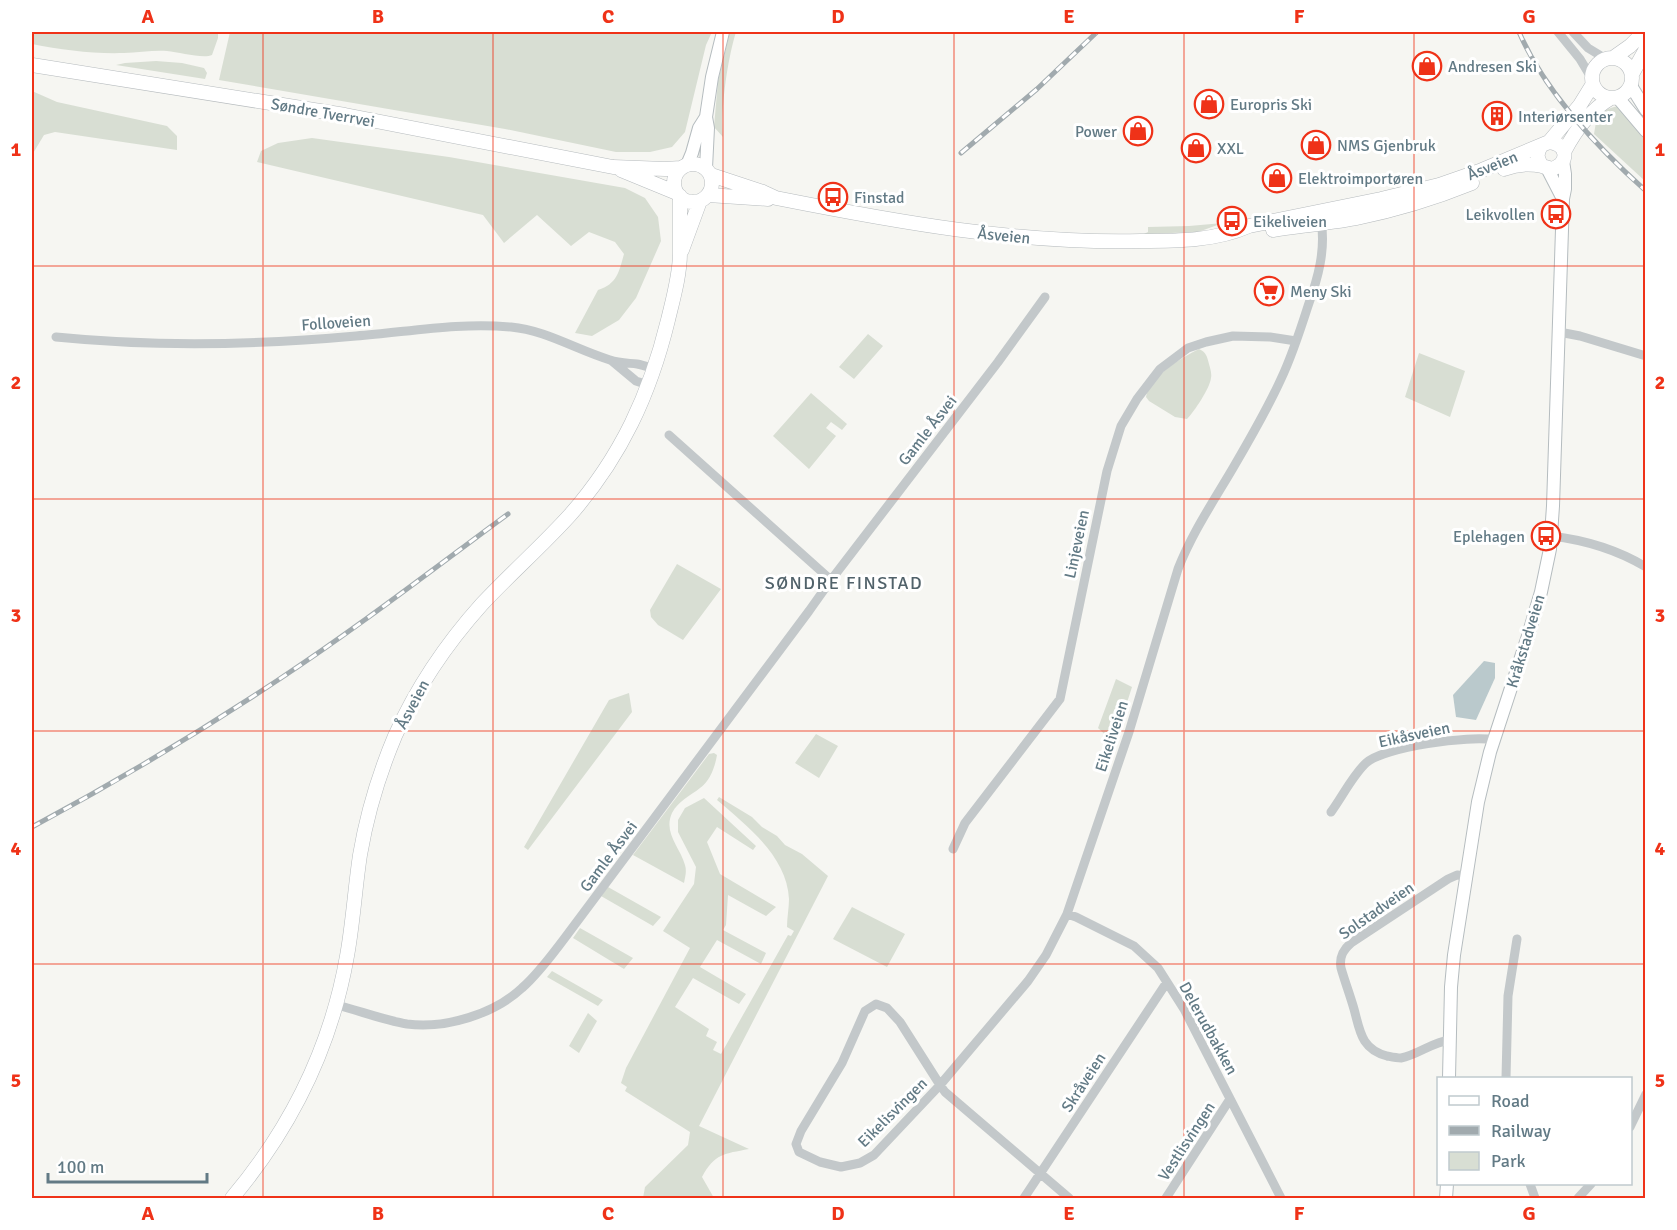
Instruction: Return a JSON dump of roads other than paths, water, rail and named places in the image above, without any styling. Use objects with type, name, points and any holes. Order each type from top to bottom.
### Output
[{"type":"main road","points":[[706,117],[699,128],[684,167],[675,179],[679,195],[687,201],[693,202],[704,198],[712,187],[708,172],[706,117],[712,77],[723,32]]},
{"type":"main road","points":[[1644,32],[1630,46],[1598,65],[1593,74],[1593,81],[1600,94],[1615,98],[1646,131]]},
{"type":"main road","points":[[1593,81],[1580,105],[1537,154],[1544,167],[1555,168],[1564,157],[1577,129],[1599,106],[1626,93],[1646,49]]},
{"type":"main road","points":[[1609,59],[1625,63],[1646,110]]},
{"type":"main road","name":"Søndre Tverrvei","points":[[32,65],[345,115],[614,167],[665,169],[684,167]]},
{"type":"main road","points":[[1545,144],[1557,143],[1564,157]]},
{"type":"main road","name":"Åsveien","points":[[708,172],[776,198],[946,229],[1026,238],[1098,242],[1159,241],[1233,233],[1250,234],[1321,218],[1382,199],[1439,185],[1545,144]]},
{"type":"main road","name":"Kråkstadveien","points":[[1449,1077],[1454,955],[1478,802],[1494,740],[1534,615],[1547,565],[1551,536],[1565,189],[1564,157]]},
{"type":"main road","points":[[684,167],[696,164],[708,172]]},
{"type":"main road","name":"Åsveien","points":[[1321,218],[1367,216],[1437,196],[1511,166],[1532,164],[1544,167]]},
{"type":"main road","name":"Søndre Tverrvei","points":[[614,167],[679,195]]},
{"type":"main road","name":"Kråkstadveien","points":[[1544,167],[1563,199]]},
{"type":"main road","name":"Åsveien","points":[[232,1198],[267,1155],[300,1099],[322,1048],[337,1005],[348,953],[360,855],[369,812],[384,763],[419,688],[462,627],[493,592],[568,517],[599,478],[629,430],[654,369],[672,302],[680,254],[679,195]]},
{"type":"main road","name":"Åsveien","points":[[680,254],[704,198],[763,200],[776,198]]},
{"type":"street","points":[[1558,32],[1580,59],[1593,81]]},
{"type":"street","points":[[1573,32],[1588,48],[1609,59]]},
{"type":"street","name":"Eikeliveien","points":[[940,1085],[1028,981],[1046,955],[1067,914],[1101,818],[1186,546],[1259,422],[1281,379],[1296,341],[1320,265],[1323,236],[1321,218]]},
{"type":"street","name":"Gamle Åsvei","points":[[337,1005],[407,1024],[449,1023],[478,1015],[503,1001],[521,989],[542,968],[1045,297]]},
{"type":"street","name":"Folloveien","points":[[56,337],[101,342],[253,343],[483,325],[514,327],[530,331],[612,361],[640,364],[654,369]]},
{"type":"street","points":[[1559,332],[1646,356]]},
{"type":"street","name":"Linjeveien","points":[[954,849],[965,823],[1060,699],[1107,471],[1121,426],[1137,399],[1160,369],[1188,348],[1233,336],[1270,337],[1296,341]]},
{"type":"street","name":"Folloveien","points":[[612,361],[636,381],[648,385]]},
{"type":"street","points":[[669,435],[831,580]]},
{"type":"street","points":[[1551,536],[1604,547],[1646,567]]},
{"type":"street","name":"Eikåsveien","points":[[1331,812],[1362,767],[1378,755],[1452,741],[1484,738],[1494,740]]},
{"type":"street","name":"Solstadveien","points":[[1450,1040],[1399,1058],[1383,1055],[1371,1049],[1364,1040],[1358,1024],[1340,959],[1344,951],[1352,944],[1435,887],[1453,877],[1466,876]]},
{"type":"street","name":"Delerudbakken","points":[[1067,914],[1134,946],[1158,968],[1184,1009],[1281,1198]]},
{"type":"street","points":[[1506,1077],[1508,996],[1517,939]]},
{"type":"street","name":"Skråveien","points":[[1024,1198],[1167,982]]},
{"type":"street","name":"Eikelisvingen","points":[[881,1005],[893,1013],[940,1085],[874,1155],[860,1163],[841,1167],[820,1162],[799,1152],[796,1144],[801,1131],[842,1063],[865,1011],[871,1006],[881,1005]]},
{"type":"street","points":[[940,1085],[945,1092],[1069,1198]]},
{"type":"street","name":"Vestlisvingen","points":[[1166,1198],[1230,1099]]},
{"type":"street","points":[[1632,1122],[1644,1101]]},
{"type":"street","points":[[1578,1198],[1590,1185]]},
{"type":"railway","points":[[961,153],[1037,89],[1097,32]]},
{"type":"railway","points":[[1519,32],[1543,76],[1574,118],[1646,191]]},
{"type":"railway","points":[[32,827],[218,719],[278,680],[508,514]]},
{"type":"place","name":"Andresen Ski","points":[[1427,66]]},
{"type":"place","name":"Europris Ski","points":[[1209,104]]},
{"type":"place","name":"Interiørsenter","points":[[1497,116]]},
{"type":"place","name":"Power","points":[[1138,131]]},
{"type":"place","name":"NMS Gjenbruk","points":[[1316,145]]},
{"type":"place","name":"XXL","points":[[1196,148]]},
{"type":"place","name":"Elektroimportøren","points":[[1277,178]]},
{"type":"place","name":"Finstad","points":[[833,197]]},
{"type":"place","name":"Leikvollen","points":[[1556,214]]},
{"type":"place","name":"Eikeliveien","points":[[1232,221]]},
{"type":"place","name":"Meny Ski","points":[[1269,291]]},
{"type":"place","name":"Eplehagen","points":[[1546,536]]},
{"type":"district","name":"SØNDRE FINSTAD","points":[[844,583]]}]
